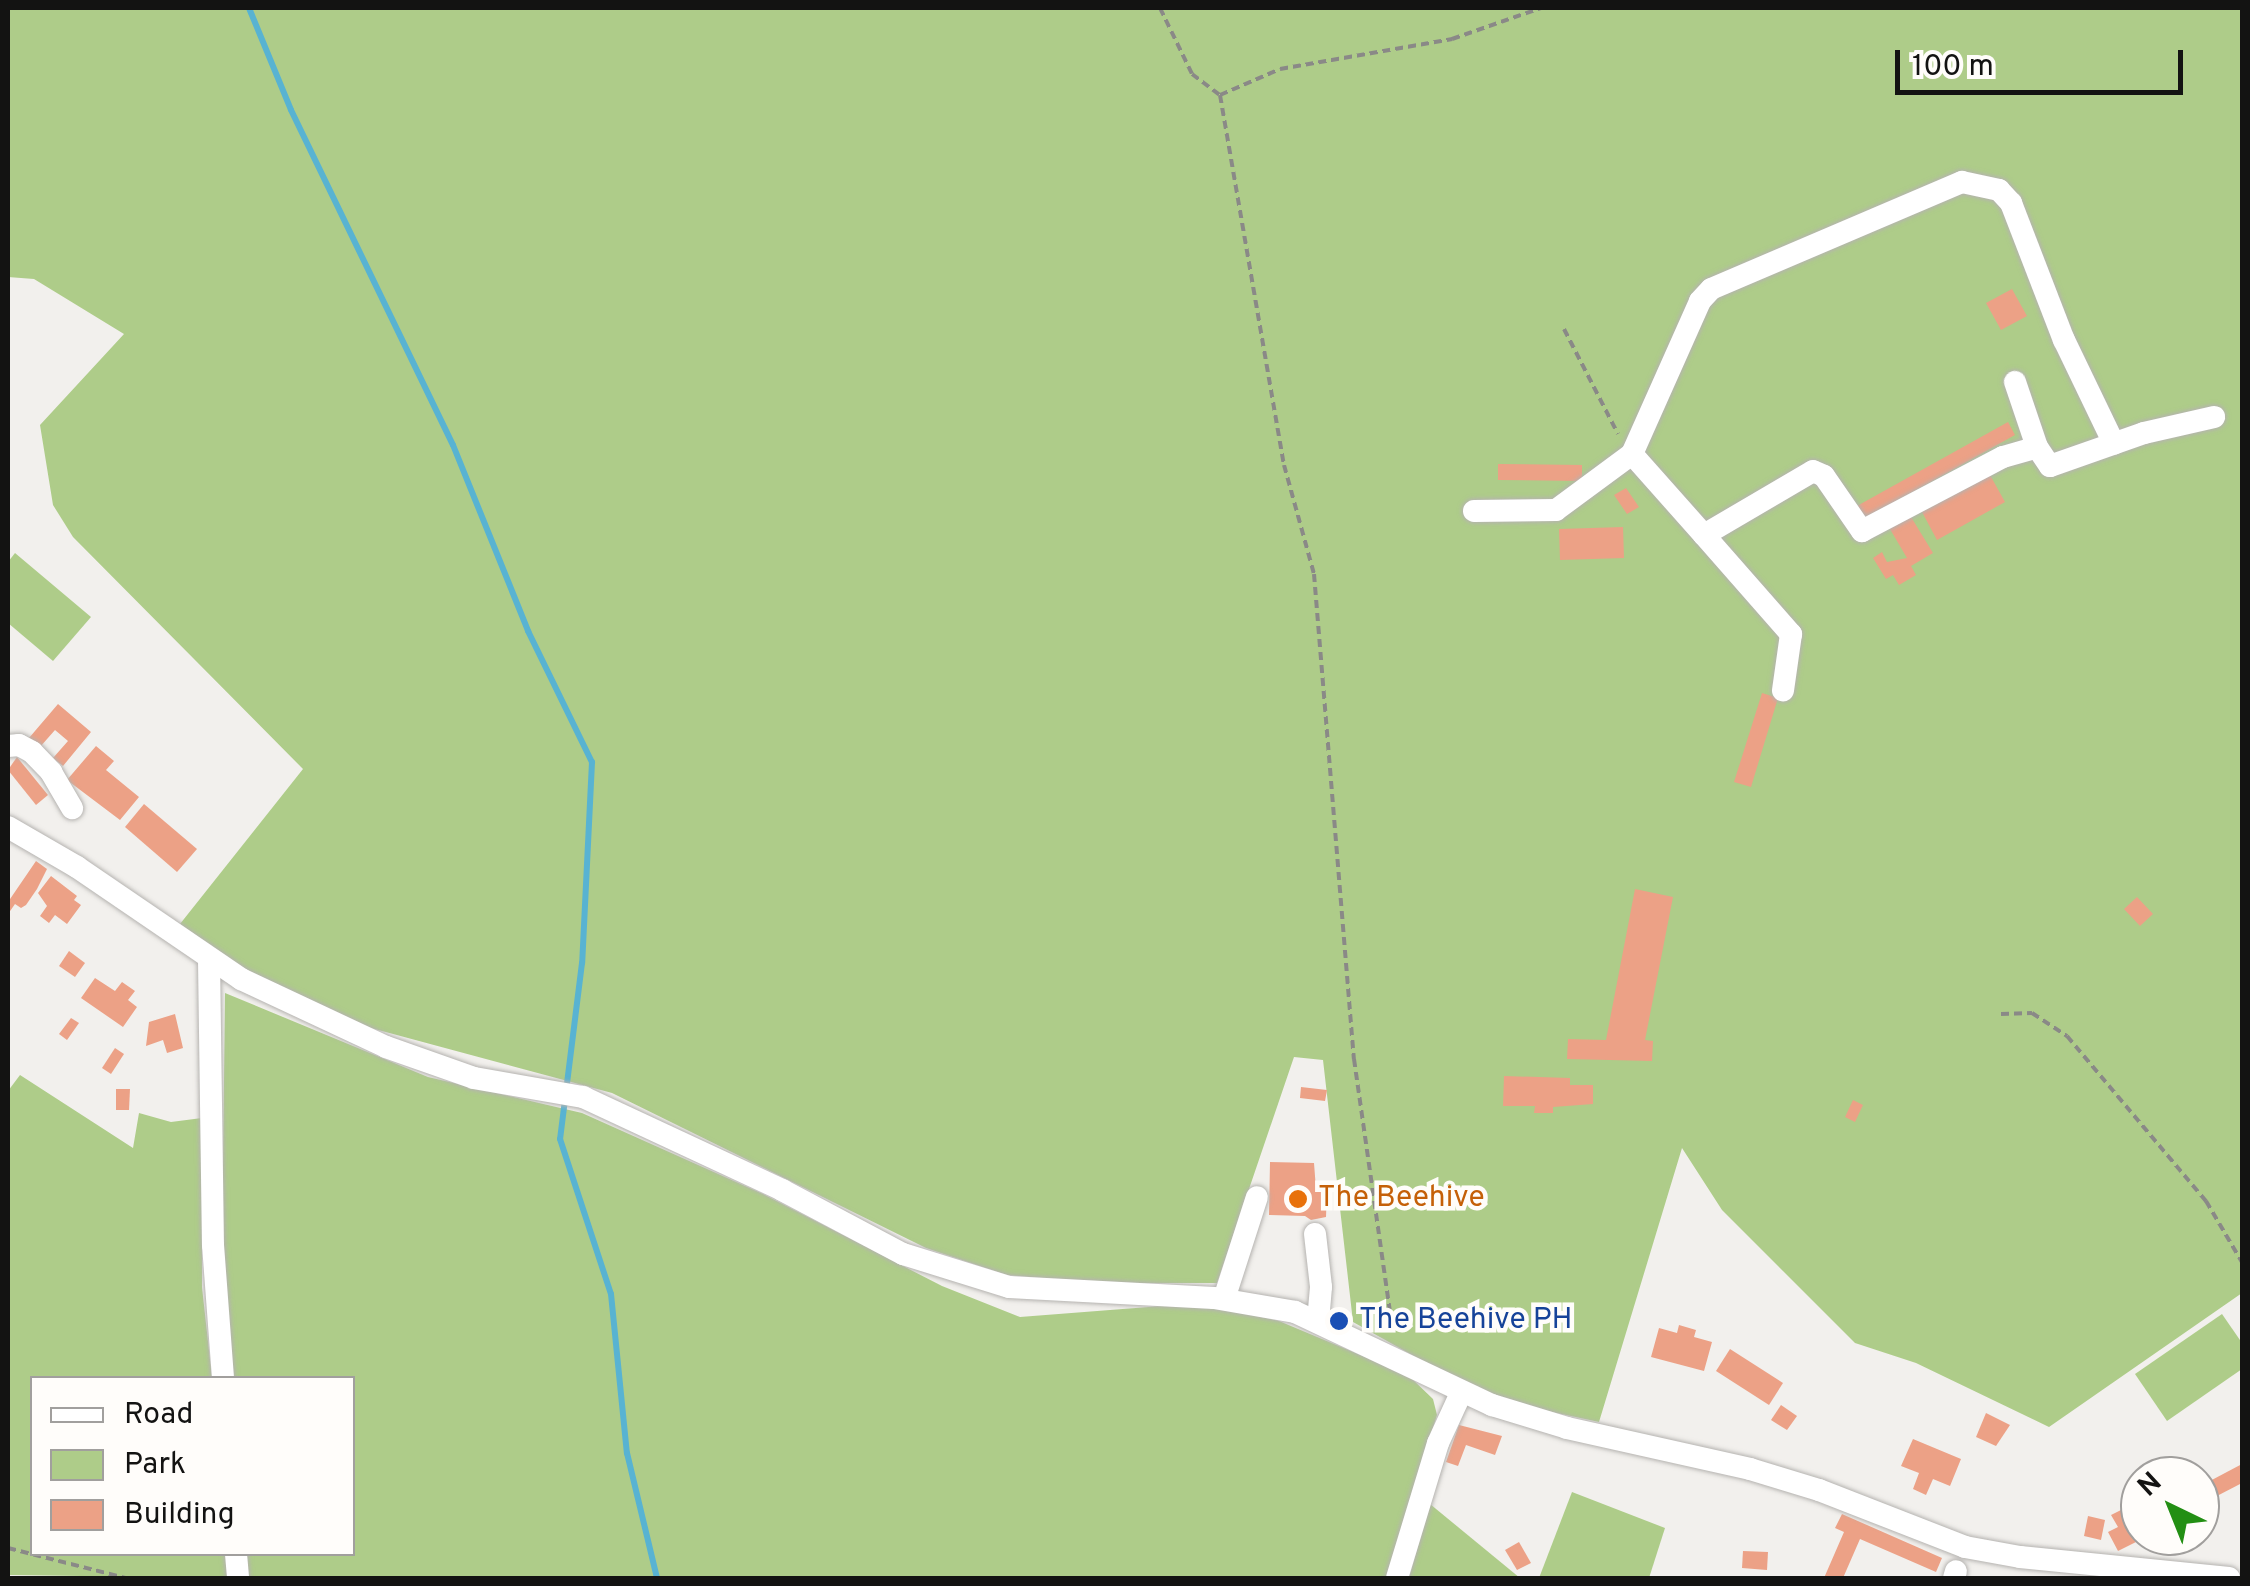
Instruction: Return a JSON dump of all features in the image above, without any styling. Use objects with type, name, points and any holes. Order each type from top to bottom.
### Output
[{"type":"street","points":[[1474,511],[1556,510],[1632,454],[1647,430],[1700,301],[1712,289],[1962,182],[1999,190],[2011,203],[2064,340],[2114,444]]},
{"type":"street","points":[[2014,382],[2037,447],[2050,466],[2214,417]]},
{"type":"street","points":[[1704,536],[1813,471],[1824,476],[1862,530],[2003,456],[2037,447]]},
{"type":"street","points":[[1632,454],[1791,634],[1782,690]]},
{"type":"street","points":[[8,746],[20,745],[32,752],[51,772],[72,808]]},
{"type":"street","points":[[8,827],[77,867],[208,960],[386,1047],[474,1078],[584,1097],[782,1190],[902,1254],[1009,1288],[1224,1299],[1318,1319],[1461,1393],[1567,1428],[1666,1447],[1819,1490],[1965,1547],[2229,1578]]},
{"type":"street","points":[[208,960],[213,1245],[223,1376]]},
{"type":"street","points":[[1224,1299],[1257,1197]]},
{"type":"street","points":[[1315,1234],[1321,1286],[1318,1319]]},
{"type":"street","points":[[1397,1578],[1438,1443],[1461,1393]]},
{"type":"path","points":[[1160,8],[1192,74],[1220,95],[1284,464],[1314,574],[1354,1059],[1390,1312],[1375,1348]]},
{"type":"path","points":[[1220,95],[1280,70],[1452,39],[1541,8]]},
{"type":"path","points":[[1564,328],[1604,411],[1632,454]]},
{"type":"path","points":[[2001,1014],[2032,1014],[2066,1036],[2206,1201],[2242,1262]]},
{"type":"path","points":[[39,1556],[126,1578]]},
{"type":"green space","points":[[8,8],[2242,8],[2242,1293],[2049,1427],[1916,1363],[1855,1343],[1722,1210],[1682,1148],[1599,1422],[1524,1406],[1473,1389],[1353,1322],[1323,1060],[1294,1057],[1217,1283],[1100,1283],[1007,1275],[926,1248],[612,1093],[356,1024],[235,965],[180,924],[303,769],[73,537],[53,505],[40,425],[124,334],[34,279],[8,277]]},
{"type":"green space","points":[[15,553],[91,617],[53,661],[8,623],[8,562]]},
{"type":"green space","points":[[225,993],[428,1077],[582,1113],[763,1194],[942,1286],[1020,1317],[1200,1303],[1279,1321],[1408,1375],[1433,1399],[1437,1415],[1386,1578],[246,1578],[244,1556],[355,1556],[355,1376],[231,1376],[222,1254]]},
{"type":"green space","points":[[20,1075],[133,1148],[139,1113],[171,1122],[202,1118],[202,1287],[212,1376],[30,1376],[30,1556],[226,1556],[227,1578],[8,1575],[8,1091]]},
{"type":"green space","points":[[2222,1314],[2242,1343],[2242,1369],[2167,1421],[2135,1374]]},
{"type":"green space","points":[[1572,1492],[1665,1528],[1649,1578],[1539,1578]]},
{"type":"green space","points":[[1430,1504],[1520,1578],[1409,1578]]},
{"type":"building","points":[[2012,289],[2027,316],[2001,330],[1986,303]]},
{"type":"building","points":[[2008,422],[2015,435],[1864,519],[1857,506]]},
{"type":"building","points":[[1498,464],[1582,465],[1582,481],[1498,480]]},
{"type":"building","points":[[1990,475],[2005,502],[1937,540],[1922,512]]},
{"type":"building","points":[[1626,488],[1639,507],[1627,514],[1614,495]]},
{"type":"building","points":[[1908,512],[1933,553],[1911,566],[1916,575],[1899,585],[1893,575],[1886,579],[1873,558],[1882,552],[1887,562],[1907,558],[1887,524]]},
{"type":"building","points":[[1623,527],[1624,558],[1560,560],[1559,529]]},
{"type":"building","points":[[1762,693],[1778,698],[1751,787],[1734,782]]},
{"type":"building","points":[[58,704],[91,732],[63,766],[53,758],[68,741],[55,730],[40,747],[29,738]]},
{"type":"building","points":[[96,746],[114,761],[106,770],[139,797],[120,820],[67,780]]},
{"type":"building","points":[[17,757],[48,795],[36,805],[8,770]]},
{"type":"building","points":[[144,804],[197,849],[177,872],[125,827]]},
{"type":"building","points":[[36,861],[47,869],[37,889],[26,905],[21,908],[15,904],[8,914],[8,902]]},
{"type":"building","points":[[51,876],[77,896],[74,900],[81,905],[67,924],[55,915],[49,923],[40,916],[47,906],[38,893]]},
{"type":"building","points":[[1635,889],[1673,897],[1645,1040],[1653,1041],[1652,1061],[1567,1059],[1568,1039],[1606,1040]]},
{"type":"building","points":[[2137,897],[2153,914],[2140,926],[2124,909]]},
{"type":"building","points":[[69,951],[85,963],[75,977],[59,966]]},
{"type":"building","points":[[95,978],[115,991],[122,982],[135,991],[128,1000],[137,1007],[123,1027],[81,998]]},
{"type":"building","points":[[175,1014],[183,1048],[167,1053],[163,1040],[146,1046],[149,1022]]},
{"type":"building","points":[[71,1018],[79,1023],[67,1040],[59,1034]]},
{"type":"building","points":[[115,1048],[124,1054],[111,1074],[102,1068]]},
{"type":"building","points":[[1504,1076],[1570,1078],[1570,1085],[1593,1085],[1593,1104],[1553,1107],[1553,1113],[1534,1113],[1535,1106],[1503,1106]]},
{"type":"building","points":[[1301,1087],[1327,1090],[1325,1101],[1300,1098]]},
{"type":"building","points":[[116,1089],[130,1089],[129,1110],[116,1110]]},
{"type":"building","points":[[1853,1100],[1863,1105],[1855,1122],[1845,1117]]},
{"type":"building","name":"The Beehive","points":[[1270,1162],[1314,1163],[1316,1189],[1327,1189],[1326,1217],[1311,1220],[1305,1216],[1269,1215]]},
{"type":"building","points":[[1679,1325],[1696,1330],[1694,1337],[1712,1342],[1704,1371],[1651,1357],[1659,1328],[1677,1333]]},
{"type":"building","points":[[1730,1349],[1783,1383],[1769,1405],[1716,1371]]},
{"type":"building","points":[[1781,1405],[1797,1416],[1787,1430],[1771,1420]]},
{"type":"building","points":[[1986,1413],[2010,1425],[1996,1446],[1976,1437]]},
{"type":"building","points":[[1459,1425],[1502,1436],[1495,1455],[1466,1445],[1458,1466],[1446,1462]]},
{"type":"building","points":[[1913,1439],[1961,1459],[1950,1486],[1933,1479],[1926,1495],[1913,1489],[1919,1473],[1901,1466]]},
{"type":"building","points":[[2242,1464],[2242,1483],[2220,1494],[2220,1476]]},
{"type":"building","points":[[2120,1510],[2118,1551],[2108,1532],[2118,1527],[2111,1515]]},
{"type":"building","points":[[1842,1514],[1942,1558],[1936,1572],[1860,1539],[1843,1578],[1824,1578],[1844,1532],[1835,1528]]},
{"type":"building","points":[[2088,1516],[2105,1520],[2101,1540],[2084,1536]]},
{"type":"building","points":[[1519,1542],[1531,1563],[1517,1570],[1505,1550]]},
{"type":"building","points":[[1743,1551],[1768,1552],[1767,1570],[1742,1568]]},
{"type":"waterway","points":[[249,8],[291,110],[453,445],[528,631],[592,762],[582,963],[560,1139],[611,1294],[627,1453],[657,1578]]},
{"type":"place","name":"The Beehive","points":[[1298,1199]]},
{"type":"place","name":"The Beehive PH","points":[[1339,1321]]}]
